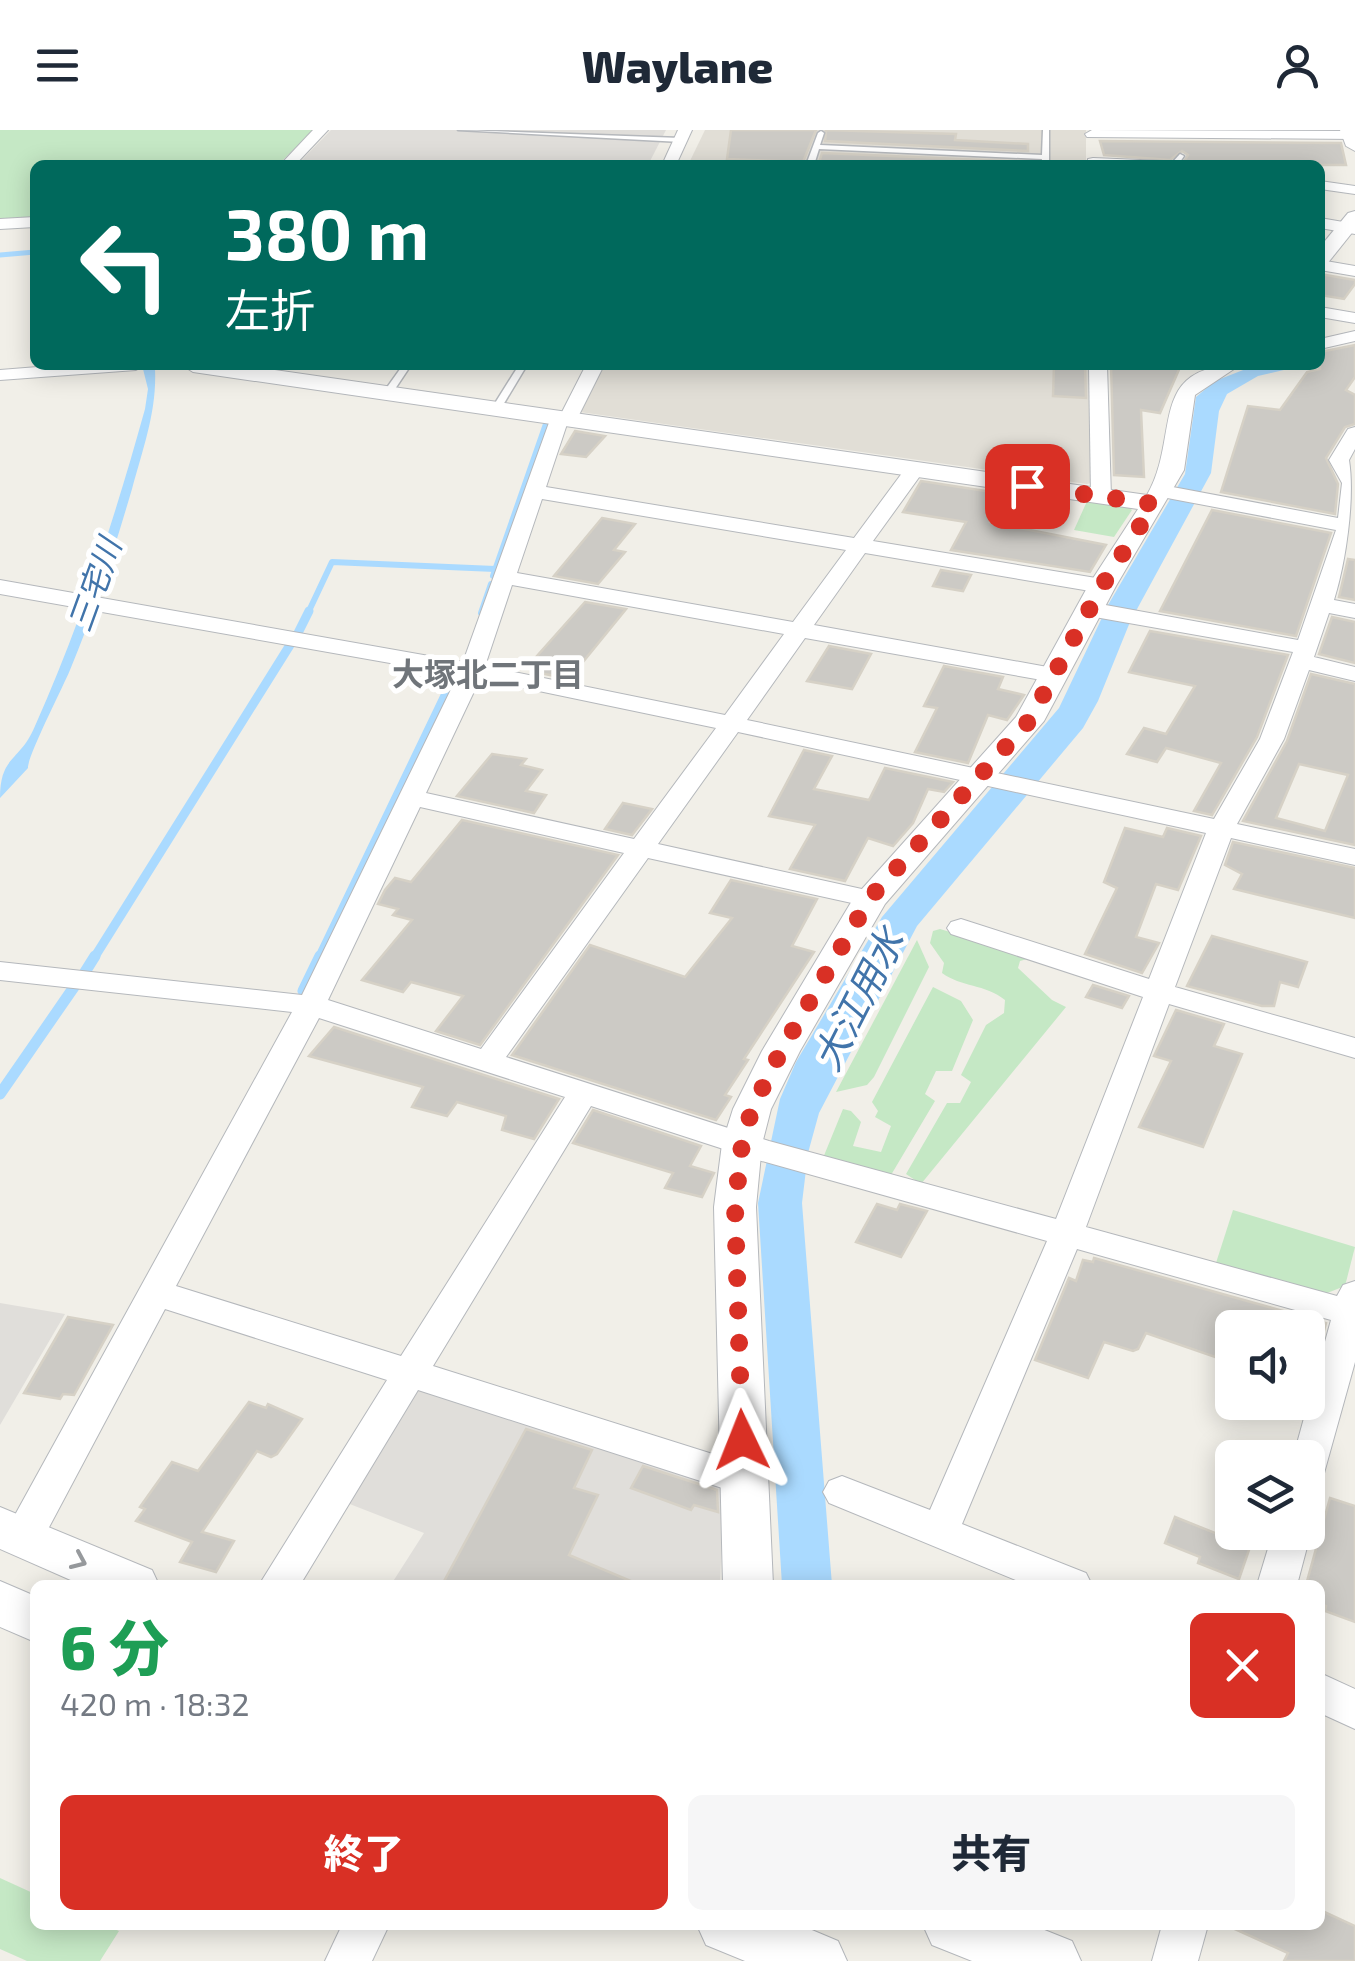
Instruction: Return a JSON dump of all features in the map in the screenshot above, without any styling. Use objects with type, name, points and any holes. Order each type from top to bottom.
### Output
[{"type":"street","points":[[291,160],[321,130]]},
{"type":"street","points":[[1093,160],[1092,132],[1352,137]]},
{"type":"street","points":[[671,160],[683,135]]},
{"type":"street","points":[[1325,186],[1355,190]]},
{"type":"street","points":[[0,224],[30,222]]},
{"type":"street","points":[[1325,223],[1352,224]]},
{"type":"street","points":[[1325,257],[1352,224]]},
{"type":"street","points":[[1325,264],[1355,270]]},
{"type":"street","points":[[1325,313],[1355,318]]},
{"type":"street","points":[[1325,343],[1355,336]]},
{"type":"street","points":[[0,375],[68,370]]},
{"type":"street","points":[[228,370],[1102,496],[1204,499],[1349,531]]},
{"type":"street","points":[[122,1580],[12,1532],[156,1293],[311,1005],[471,673],[533,491],[564,418],[592,370]]},
{"type":"street","points":[[1098,370],[1102,496]]},
{"type":"street","points":[[748,1580],[735,1207],[752,1147],[752,1109],[870,898],[991,777],[1029,721],[1162,496],[1172,470],[1184,395],[1191,385],[1220,370]]},
{"type":"street","points":[[940,1532],[1068,1234],[1221,829],[1272,739],[1304,655],[1349,531],[1352,483],[1348,463],[1355,433]]},
{"type":"street","points":[[487,1062],[915,469]]},
{"type":"street","points":[[533,491],[859,545],[1097,602],[1138,618],[1304,655],[1355,674]]},
{"type":"street","points":[[504,577],[1053,675]]},
{"type":"street","points":[[0,587],[106,603],[730,724],[1355,857]]},
{"type":"street","points":[[1320,604],[1355,611]]},
{"type":"street","points":[[412,798],[870,898]]},
{"type":"street","points":[[961,928],[1159,992],[1355,1048]]},
{"type":"street","points":[[0,971],[311,1005],[813,1165],[1353,1307],[1317,1440]]},
{"type":"street","points":[[282,1580],[584,1093]]},
{"type":"street","points":[[156,1293],[744,1478]]},
{"type":"street","points":[[842,1492],[1060,1580]]},
{"type":"street","points":[[1279,1580],[1287,1550]]},
{"type":"street","points":[[0,1603],[30,1618]]},
{"type":"street","points":[[1325,1695],[1355,1710]]},
{"type":"street","points":[[348,1961],[364,1930]]},
{"type":"street","points":[[966,1930],[1052,1961]]},
{"type":"street","points":[[1175,1961],[1184,1930]]},
{"type":"street","points":[[751,1937],[818,1961]]},
{"type":"lane","points":[[461,130],[683,135]]},
{"type":"lane","points":[[1045,160],[1046,130]]},
{"type":"lane","points":[[812,160],[822,132]]},
{"type":"lane","points":[[817,146],[1030,160]]},
{"type":"lane","points":[[1177,160],[1180,156]]},
{"type":"lane","points":[[388,393],[404,370]]},
{"type":"lane","points":[[497,408],[520,370]]},
{"type":"shaded area","points":[[331,130],[666,130],[651,160],[302,160]]},
{"type":"shaded area","points":[[705,130],[1086,130],[1086,160],[690,160]]},
{"type":"shaded area","points":[[601,370],[1091,370],[1095,482],[1087,484],[580,412]]},
{"type":"shaded area","points":[[0,1303],[65,1314],[0,1425]]},
{"type":"shaded area","points":[[426,1389],[707,1476],[724,1490],[720,1580],[394,1580],[424,1533],[342,1501],[408,1394]]},
{"type":"green space","points":[[0,130],[313,130],[283,160],[30,160],[30,220],[0,222]]},
{"type":"green space","points":[[1088,499],[1125,504],[1132,510],[1114,537],[1074,530]]},
{"type":"green space","points":[[940,929],[1034,957],[1020,961],[1018,968],[1052,1000],[1066,1007],[921,1184],[906,1174],[947,1103],[960,1103],[971,1082],[961,1075],[986,1025],[1004,1013],[1005,1000],[942,973],[944,963],[930,943],[933,931]]},
{"type":"green space","points":[[917,940],[929,967],[874,1077],[867,1085],[836,1092]]},
{"type":"green space","points":[[933,987],[961,1001],[973,1020],[952,1071],[936,1071],[925,1094],[935,1101],[891,1175],[823,1158],[843,1109],[851,1111],[861,1122],[853,1146],[881,1152],[891,1126],[875,1117],[878,1111],[872,1102]]},
{"type":"green space","points":[[1233,1210],[1355,1247],[1345,1286],[1322,1295],[1215,1266]]},
{"type":"green space","points":[[0,1878],[30,1892],[30,1930],[119,1931],[100,1961],[27,1961],[0,1949]]},
{"type":"water","name":"三宅川","points":[[143,370],[155,370],[152,415],[145,444],[96,602],[28,768],[0,798],[3,774],[29,738],[82,609],[109,530],[148,389]]},
{"type":"water","name":"大江用水","points":[[1243,370],[1284,370],[1258,376],[1227,394],[1219,411],[1211,473],[1130,622],[1083,728],[917,926],[819,1113],[808,1153],[802,1203],[832,1580],[782,1580],[758,1203],[780,1099],[796,1062],[882,917],[1059,708],[1108,605],[1185,474],[1196,397],[1215,381]]},
{"type":"building","points":[[731,130],[816,130],[804,160],[727,159]]},
{"type":"building","points":[[826,130],[956,134],[955,140],[1028,144],[1028,151],[825,141]]},
{"type":"building","points":[[1100,141],[1341,143],[1346,165],[1325,165],[1325,160],[1185,160],[1188,155],[1182,151],[1170,160],[1104,155]]},
{"type":"building","points":[[822,153],[981,160],[820,160]]},
{"type":"building","points":[[1325,275],[1355,280],[1344,299],[1325,296]]},
{"type":"building","points":[[1355,345],[1355,377],[1346,390],[1355,395],[1355,424],[1345,427],[1326,458],[1338,484],[1335,514],[1221,492],[1248,406],[1280,410],[1307,372],[1325,370],[1325,351]]},
{"type":"building","points":[[1054,370],[1085,370],[1086,398],[1053,396]]},
{"type":"building","points":[[1111,370],[1179,370],[1160,413],[1141,410],[1144,477],[1114,475]]},
{"type":"building","points":[[575,431],[605,436],[586,457],[561,454]]},
{"type":"building","points":[[921,481],[1005,494],[990,522],[1106,545],[1090,572],[951,550],[966,522],[903,512]]},
{"type":"building","points":[[1212,510],[1331,533],[1296,636],[1160,611]]},
{"type":"building","points":[[602,518],[635,524],[614,550],[625,552],[598,584],[554,576]]},
{"type":"building","points":[[1348,559],[1355,560],[1355,600],[1339,597]]},
{"type":"building","points":[[941,570],[971,575],[963,591],[933,586]]},
{"type":"building","points":[[585,602],[626,609],[569,679],[535,672],[539,667],[529,665]]},
{"type":"building","points":[[1332,617],[1355,622],[1355,663],[1319,654]]},
{"type":"building","points":[[1150,631],[1288,655],[1257,737],[1212,815],[1194,811],[1221,763],[1166,748],[1157,762],[1127,754],[1144,728],[1166,734],[1195,686],[1129,672]]},
{"type":"building","points":[[829,646],[871,654],[852,689],[807,681]]},
{"type":"building","points":[[944,666],[1003,677],[998,689],[1024,695],[1007,720],[988,715],[968,763],[915,752],[937,708],[924,706]]},
{"type":"building","points":[[1311,674],[1355,684],[1355,845],[1243,821],[1287,741]],"holes":[[[1299,764],[1348,775],[1325,831],[1276,818]]]},
{"type":"building","points":[[804,750],[832,756],[814,789],[869,800],[885,768],[953,782],[944,792],[928,789],[913,823],[893,846],[868,838],[845,881],[790,869],[815,825],[769,816]]},
{"type":"building","points":[[492,754],[526,759],[521,765],[542,770],[526,791],[546,795],[534,813],[457,796]]},
{"type":"building","points":[[623,803],[652,809],[632,835],[605,829]]},
{"type":"building","points":[[462,820],[618,855],[480,1045],[436,1031],[463,996],[411,982],[403,992],[362,980],[412,920],[393,915],[398,909],[378,904],[385,890],[395,878],[411,882]]},
{"type":"building","points":[[1125,828],[1163,837],[1167,828],[1201,836],[1178,890],[1156,884],[1136,937],[1159,943],[1142,973],[1085,954],[1117,888],[1104,882]]},
{"type":"building","points":[[1233,842],[1355,868],[1355,918],[1234,889],[1242,874],[1225,865]]},
{"type":"building","points":[[731,880],[817,899],[792,946],[814,952],[744,1059],[748,1060],[725,1095],[731,1097],[716,1120],[512,1055],[590,945],[685,977],[732,918],[710,913]]},
{"type":"building","points":[[1212,936],[1307,962],[1298,987],[1280,982],[1274,1006],[1262,1006],[1187,986]]},
{"type":"building","points":[[1093,985],[1129,996],[1122,1008],[1086,997]]},
{"type":"building","points":[[1176,1010],[1224,1024],[1214,1046],[1242,1054],[1203,1147],[1139,1127],[1171,1061],[1154,1056]]},
{"type":"building","points":[[334,1027],[559,1099],[534,1139],[502,1130],[506,1116],[457,1102],[447,1116],[412,1107],[423,1087],[309,1056]]},
{"type":"building","points":[[593,1110],[701,1146],[690,1166],[714,1173],[702,1197],[665,1188],[673,1173],[573,1143]]},
{"type":"building","points":[[877,1204],[897,1210],[900,1204],[927,1211],[901,1257],[856,1242]]},
{"type":"building","points":[[1094,1258],[1280,1310],[1215,1310],[1215,1357],[1146,1333],[1133,1351],[1104,1342],[1088,1378],[1035,1360],[1069,1278],[1076,1281],[1083,1260],[1093,1262]]},
{"type":"building","points":[[68,1317],[113,1325],[74,1395],[63,1394],[60,1399],[24,1393]]},
{"type":"building","points":[[249,1402],[266,1408],[268,1404],[302,1419],[277,1454],[271,1457],[257,1451],[202,1532],[234,1541],[216,1572],[180,1562],[192,1542],[136,1521],[145,1509],[140,1507],[172,1462],[198,1471]]},
{"type":"building","points":[[526,1429],[592,1450],[574,1488],[598,1495],[569,1555],[628,1580],[445,1580]]},
{"type":"building","points":[[643,1466],[717,1490],[718,1512],[694,1505],[691,1510],[631,1488]]},
{"type":"building","points":[[1330,1498],[1355,1506],[1355,1622],[1325,1611],[1325,1580],[1307,1580],[1316,1550],[1325,1550],[1325,1516]]},
{"type":"building","points":[[1175,1517],[1215,1533],[1215,1550],[1249,1550],[1239,1579],[1198,1563],[1200,1557],[1165,1543]]},
{"type":"building","points":[[1325,1912],[1355,1926],[1355,1961],[1284,1961],[1288,1953],[1237,1930],[1325,1930]]},
{"type":"waterway","points":[[0,255],[30,252]]},
{"type":"waterway","points":[[493,576],[546,424]]},
{"type":"waterway","points":[[308,613],[332,562],[495,569]]},
{"type":"waterway","points":[[481,613],[491,584]]},
{"type":"waterway","points":[[298,633],[308,613]]},
{"type":"waterway","points":[[94,958],[290,645]]},
{"type":"waterway","points":[[319,958],[452,681]]},
{"type":"waterway","points":[[85,972],[95,956]]},
{"type":"waterway","points":[[303,991],[320,956]]},
{"type":"waterway","points":[[0,1094],[74,987]]},
{"type":"district","name":"大塚北二丁目","points":[[488,675]]},
{"type":"route","points":[[742,1440],[735,1207],[742,1144],[752,1109],[870,898],[1029,721],[1102,586],[1154,504],[1027,486]]}]
